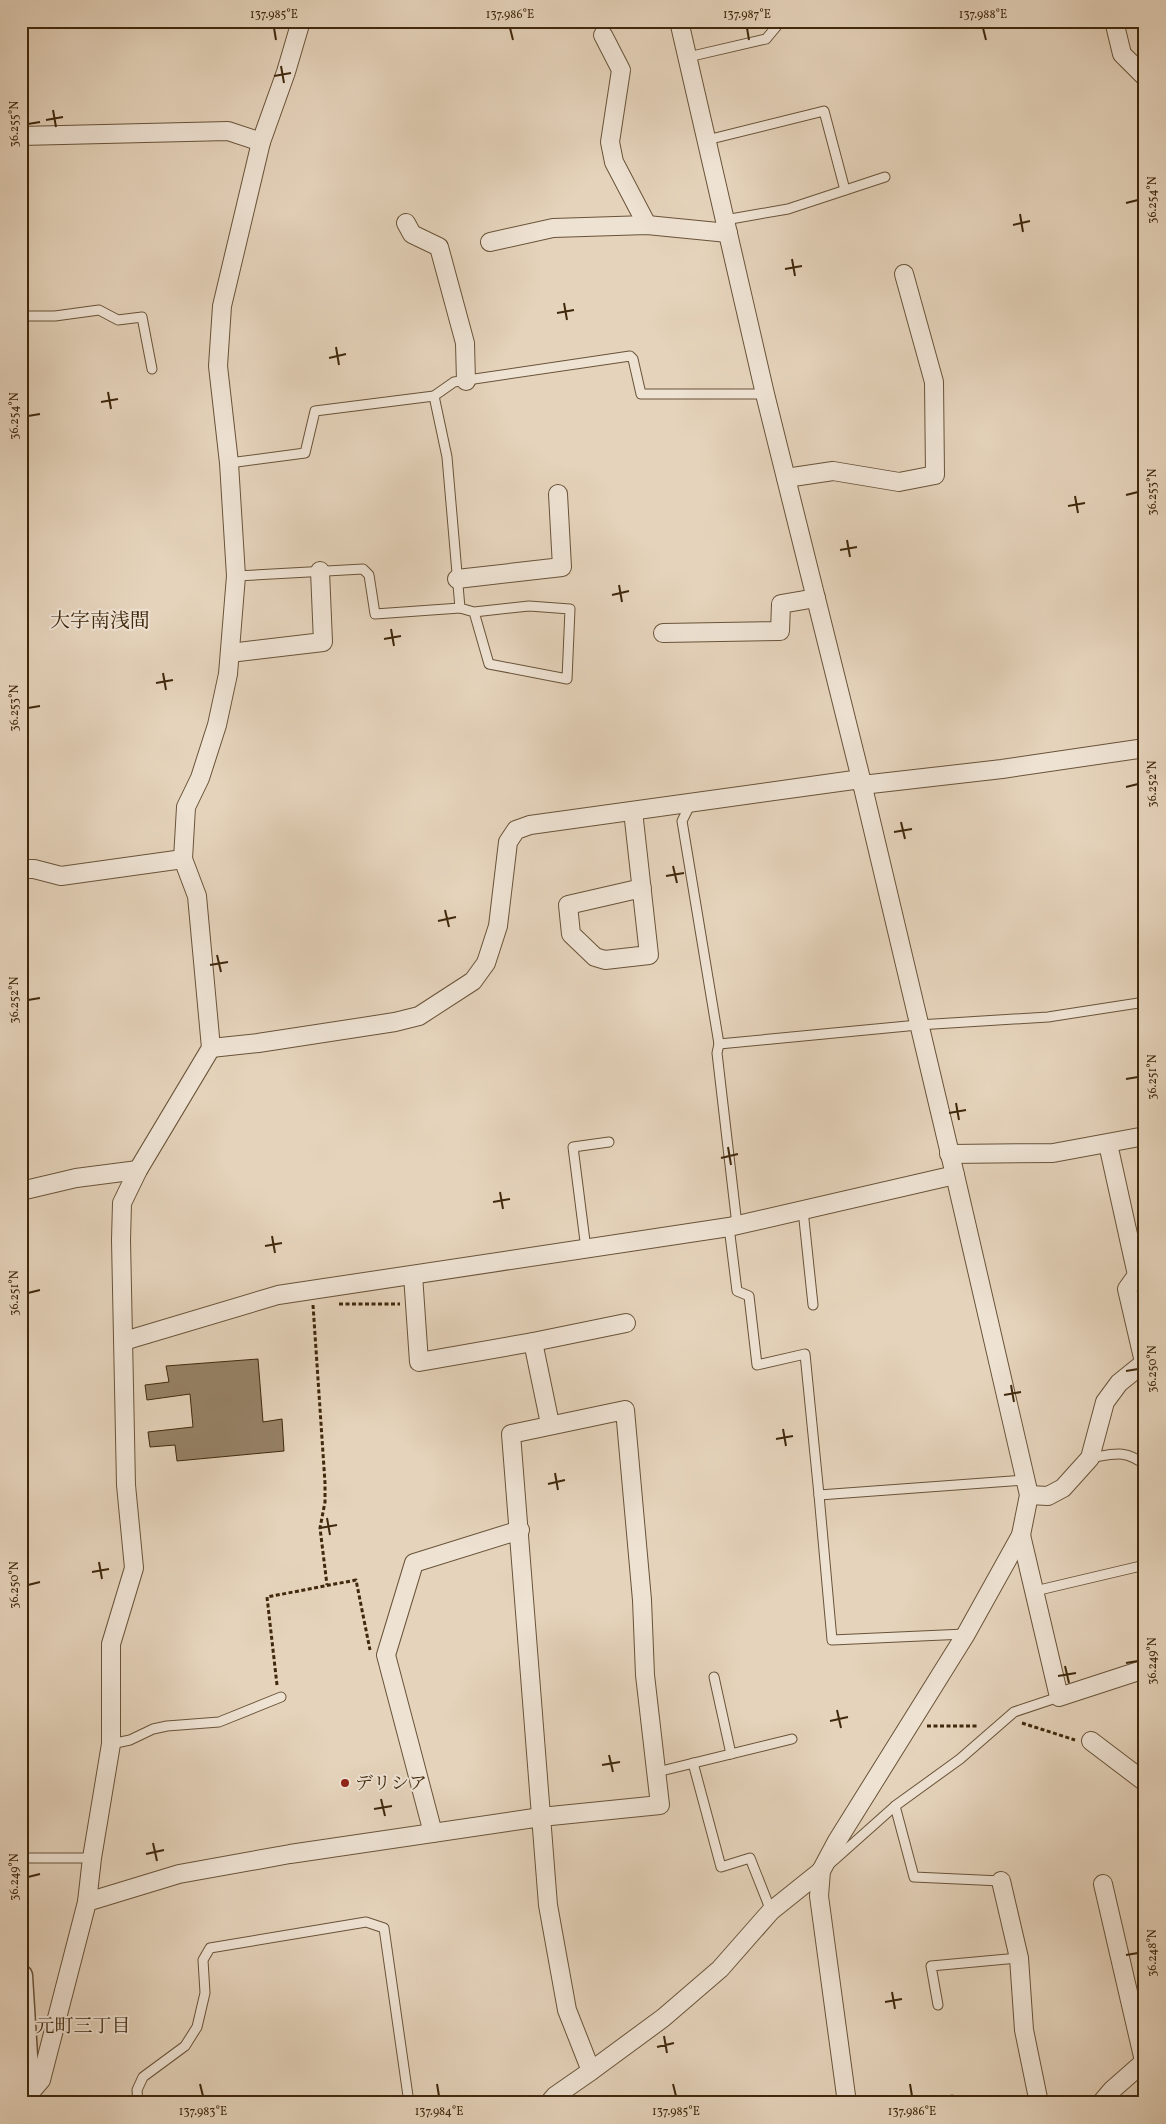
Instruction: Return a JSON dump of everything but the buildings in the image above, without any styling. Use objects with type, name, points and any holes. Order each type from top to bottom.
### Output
[{"type":"street","points":[[29,2099],[41,2080],[87,1902],[92,1858],[111,1744],[111,1644],[134,1568],[126,1485],[121,1240],[122,1203],[138,1170],[211,1048],[197,896],[183,859],[186,807],[200,778],[217,725],[228,674],[236,576],[229,463],[218,366],[222,306],[261,142],[286,72],[300,21]]},
{"type":"street","points":[[679,21],[765,394],[861,782],[1028,1488],[1022,1535],[1059,1697],[1145,1669]]},
{"type":"street","points":[[1114,21],[1122,54],[1145,77]]},
{"type":"street","points":[[603,35],[621,70],[610,142],[614,162],[647,225]]},
{"type":"street","points":[[21,136],[228,131],[261,142]]},
{"type":"street","points":[[406,223],[412,234],[439,247],[465,343],[466,380]]},
{"type":"street","points":[[490,242],[553,228],[647,225],[726,226]]},
{"type":"street","points":[[786,478],[833,471],[899,482],[935,475],[934,382],[904,274]]},
{"type":"street","points":[[457,579],[562,567],[558,494]]},
{"type":"street","points":[[230,653],[323,642],[320,571]]},
{"type":"street","points":[[662,633],[780,631],[781,604],[816,598]]},
{"type":"street","points":[[211,1048],[268,1042],[395,1022],[419,1016],[473,981],[486,963],[498,926],[508,842],[516,830],[530,825],[691,801],[861,782],[1002,769],[1145,748]]},
{"type":"street","points":[[633,811],[650,956],[605,960],[594,956],[571,934],[568,905],[642,888]]},
{"type":"street","points":[[21,869],[62,876],[183,859]]},
{"type":"street","points":[[949,1154],[1053,1152],[1108,1144],[1145,1136]]},
{"type":"street","points":[[1028,1488],[1048,1496],[1063,1488],[1090,1458],[1105,1402],[1119,1383],[1144,1362],[1127,1289],[1137,1275],[1108,1144]]},
{"type":"street","points":[[21,1191],[76,1178],[138,1170]]},
{"type":"street","points":[[124,1341],[278,1295],[733,1226],[955,1175]]},
{"type":"street","points":[[413,1275],[420,1362],[626,1324]]},
{"type":"street","points":[[533,1342],[550,1424]]},
{"type":"street","points":[[87,1902],[179,1874],[290,1854],[540,1817],[660,1805],[645,1675],[642,1600],[625,1410],[550,1424],[511,1434],[520,1530],[540,1817],[548,1905],[567,2010],[591,2071]]},
{"type":"street","points":[[433,1833],[386,1655],[414,1563],[520,1530]]},
{"type":"street","points":[[847,2103],[819,1896],[821,1872],[837,1841],[966,1634],[1022,1535]]},
{"type":"street","points":[[1091,1741],[1145,1782]]},
{"type":"street","points":[[549,2103],[554,2096],[663,2018],[720,1968],[771,1911],[821,1872]]},
{"type":"street","points":[[1001,1881],[1020,1958],[1024,2030],[1039,2103]]},
{"type":"street","points":[[1101,2103],[1112,2090],[1145,2061],[1103,1884]]},
{"type":"street","points":[[21,1976],[29,2099]]},
{"type":"lane","points":[[688,57],[766,39],[781,21]]},
{"type":"lane","points":[[707,140],[824,111],[845,190]]},
{"type":"lane","points":[[726,226],[788,209],[885,177]]},
{"type":"lane","points":[[21,316],[55,316],[99,310],[118,320],[142,318],[152,369]]},
{"type":"lane","points":[[229,463],[305,453],[315,411],[434,396],[454,382],[630,356],[633,359],[641,394],[765,394]]},
{"type":"lane","points":[[434,396],[447,457],[460,608]]},
{"type":"lane","points":[[236,576],[363,569],[369,575],[375,614],[460,608],[474,612],[529,606],[570,609],[567,678],[489,664],[474,612]]},
{"type":"lane","points":[[691,801],[682,821],[719,1044],[717,1053],[737,1290],[749,1296],[757,1365],[805,1354],[832,1640],[966,1634]]},
{"type":"lane","points":[[719,1044],[918,1025],[1048,1017],[1145,1002]]},
{"type":"lane","points":[[586,1248],[573,1147],[609,1142]]},
{"type":"lane","points":[[804,1210],[813,1305]]},
{"type":"lane","points":[[1090,1458],[1120,1453],[1134,1457],[1145,1466]]},
{"type":"lane","points":[[819,1494],[1028,1488]]},
{"type":"lane","points":[[1035,1591],[1145,1565]]},
{"type":"lane","points":[[714,1677],[731,1754]]},
{"type":"lane","points":[[821,1872],[895,1806],[960,1759],[1014,1712],[1059,1697]]},
{"type":"lane","points":[[111,1744],[130,1740],[154,1729],[167,1726],[219,1722],[280,1698]]},
{"type":"lane","points":[[657,1772],[792,1739]]},
{"type":"lane","points":[[693,1763],[721,1867],[750,1858],[771,1911]]},
{"type":"lane","points":[[895,1806],[914,1877],[1001,1881]]},
{"type":"lane","points":[[21,1858],[92,1858]]},
{"type":"lane","points":[[138,2103],[137,2090],[143,2077],[184,2046],[197,2027],[206,1993],[203,1960],[210,1948],[366,1922],[384,1928],[409,2103]]},
{"type":"lane","points":[[938,2005],[931,1966],[1020,1958]]},
{"type":"path","points":[[322,1304],[313,1304],[325,1483],[325,1502],[320,1528],[327,1585]]},
{"type":"path","points":[[332,1304],[415,1304]]},
{"type":"path","points":[[280,1698],[267,1596],[356,1580],[371,1655],[386,1655]]},
{"type":"place","name":"デリシア","points":[[345,1783]]},
{"type":"district","name":"大字南浅間","points":[[100,620]]},
{"type":"district","name":"元町三丁目","points":[[83,2025]]}]
